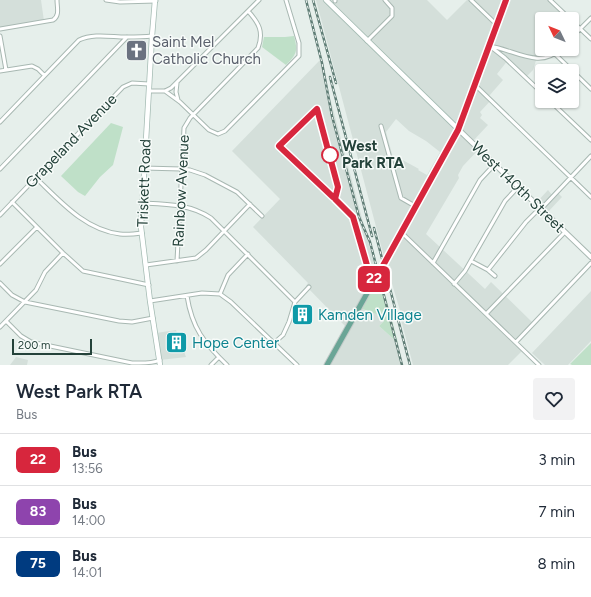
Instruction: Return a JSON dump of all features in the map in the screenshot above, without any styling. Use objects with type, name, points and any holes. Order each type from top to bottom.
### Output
[{"type":"main road","name":"Triskett Road","points":[[156,0],[149,84],[142,203],[142,233],[150,301],[160,362]]},
{"type":"main road","name":"West 140th Street","points":[[326,0],[458,130]]},
{"type":"main road","points":[[327,365],[458,130],[506,0]]},
{"type":"street","points":[[0,29],[54,20],[58,14],[57,0]]},
{"type":"street","points":[[106,0],[120,2],[156,0]]},
{"type":"street","points":[[165,91],[176,83],[258,0]]},
{"type":"street","points":[[149,91],[165,91],[178,100],[208,130],[218,134],[225,131],[298,56],[299,43],[286,0]]},
{"type":"street","points":[[368,41],[392,16],[392,8],[385,0]]},
{"type":"street","points":[[471,0],[497,25]]},
{"type":"street","points":[[550,0],[563,12]]},
{"type":"street","name":"Rainbow Avenue","points":[[177,261],[184,128],[193,115],[258,48],[262,35],[258,24],[248,10]]},
{"type":"street","points":[[591,18],[580,29],[591,39]]},
{"type":"street","points":[[0,36],[6,70]]},
{"type":"street","points":[[0,122],[74,44],[84,38],[94,36],[152,36]]},
{"type":"street","points":[[0,169],[127,37]]},
{"type":"street","points":[[489,46],[533,58],[543,59],[550,56]]},
{"type":"street","points":[[489,46],[505,58],[535,86]]},
{"type":"street","points":[[557,56],[591,89]]},
{"type":"street","points":[[0,71],[32,66],[44,75]]},
{"type":"street","points":[[176,83],[178,100]]},
{"type":"street","name":"Grapeland Avenue","points":[[0,215],[123,87],[132,84],[149,84]]},
{"type":"street","points":[[475,85],[591,197]]},
{"type":"street","points":[[557,108],[591,140]]},
{"type":"street","points":[[381,126],[401,198],[415,206]]},
{"type":"street","name":"West 140th Street","points":[[458,130],[591,258]]},
{"type":"street","points":[[279,146],[353,217],[369,272],[375,280]]},
{"type":"street","points":[[488,270],[526,222],[591,156]]},
{"type":"street","points":[[433,263],[480,180],[494,164]]},
{"type":"street","points":[[144,168],[190,170],[205,175],[237,192],[262,216]]},
{"type":"street","points":[[36,178],[73,213],[87,223],[105,231],[121,235],[142,233]]},
{"type":"street","points":[[454,284],[465,271],[505,201],[518,187]]},
{"type":"street","points":[[12,202],[83,271],[149,285]]},
{"type":"street","points":[[142,203],[179,205],[205,214],[248,254],[295,302]]},
{"type":"street","points":[[146,265],[196,258],[206,250],[250,204]]},
{"type":"street","points":[[0,264],[37,227]]},
{"type":"street","points":[[401,232],[538,365]]},
{"type":"street","points":[[486,314],[565,232]]},
{"type":"street","points":[[0,327],[36,290],[45,272],[63,253]]},
{"type":"street","points":[[220,294],[228,275],[248,254]]},
{"type":"street","points":[[471,261],[488,270],[495,276]]},
{"type":"street","points":[[516,342],[591,263]]},
{"type":"street","points":[[0,283],[12,294],[25,302],[119,321],[132,322],[153,318]]},
{"type":"street","points":[[274,343],[283,335],[295,302],[309,287]]},
{"type":"street","points":[[150,301],[202,293],[220,294],[232,302],[297,365]]},
{"type":"street","points":[[187,296],[189,309],[198,332],[227,365]]},
{"type":"street","points":[[6,321],[21,336],[31,342],[132,363],[160,362]]},
{"type":"street","points":[[211,365],[219,357]]},
{"type":"shaded area","points":[[0,0],[41,0],[44,21],[0,29]]},
{"type":"shaded area","points":[[316,0],[427,0],[447,20],[467,0],[549,0],[562,12],[535,12],[535,56],[550,56],[537,57],[533,70],[526,77],[508,60],[497,74],[503,80],[489,96],[492,99],[480,112],[482,115],[480,118],[488,125],[473,141],[480,148],[463,166],[458,175],[459,178],[426,234],[485,289],[491,282],[533,323],[516,341],[524,349],[508,365],[413,365],[400,316],[401,314],[383,253]],"holes":[[[396,119],[409,131],[426,141],[440,152],[427,175],[397,157],[394,161],[386,132]]]},
{"type":"shaded area","points":[[320,60],[376,271],[345,326],[306,286],[308,283],[253,227],[280,199],[232,151]]},
{"type":"shaded area","points":[[548,190],[552,195],[556,191],[562,197],[547,213],[536,203]]},
{"type":"shaded area","points":[[591,291],[591,341],[568,365],[545,365],[532,353]]},
{"type":"shaded area","points":[[360,308],[376,314],[384,321],[379,326],[398,343],[403,365],[329,365]]},
{"type":"shaded area","points":[[176,330],[186,357],[160,360],[156,333]]},
{"type":"shaded area","points":[[16,357],[28,360],[27,365],[10,365]]},
{"type":"green space","points":[[294,36],[296,52],[286,65],[262,47],[264,37]]},
{"type":"green space","points":[[111,123],[123,127],[113,165],[100,177],[85,196],[78,192],[61,176]]},
{"type":"green space","points":[[380,275],[398,343],[379,326],[384,321],[376,314],[360,308]]},
{"type":"green space","points":[[591,343],[591,365],[570,364]]},
{"type":"railway","points":[[306,0],[322,63],[332,116],[359,217],[370,242],[402,365]]},
{"type":"railway","points":[[313,0],[336,83]]},
{"type":"railway","points":[[330,77],[372,236]]},
{"type":"railway","points":[[374,228],[410,365]]},
{"type":"bus line","name":"22","points":[[333,197],[279,146],[317,109],[338,187],[335,199],[353,217],[369,272],[375,280],[458,130],[506,0]]},
{"type":"place","name":"Saint Mel Catholic Church","points":[[136,51]]},
{"type":"place","name":"West Park RTA","points":[[330,155]]},
{"type":"place","name":"Kamden Village","points":[[303,315]]},
{"type":"place","name":"Hope Center","points":[[177,343]]}]
